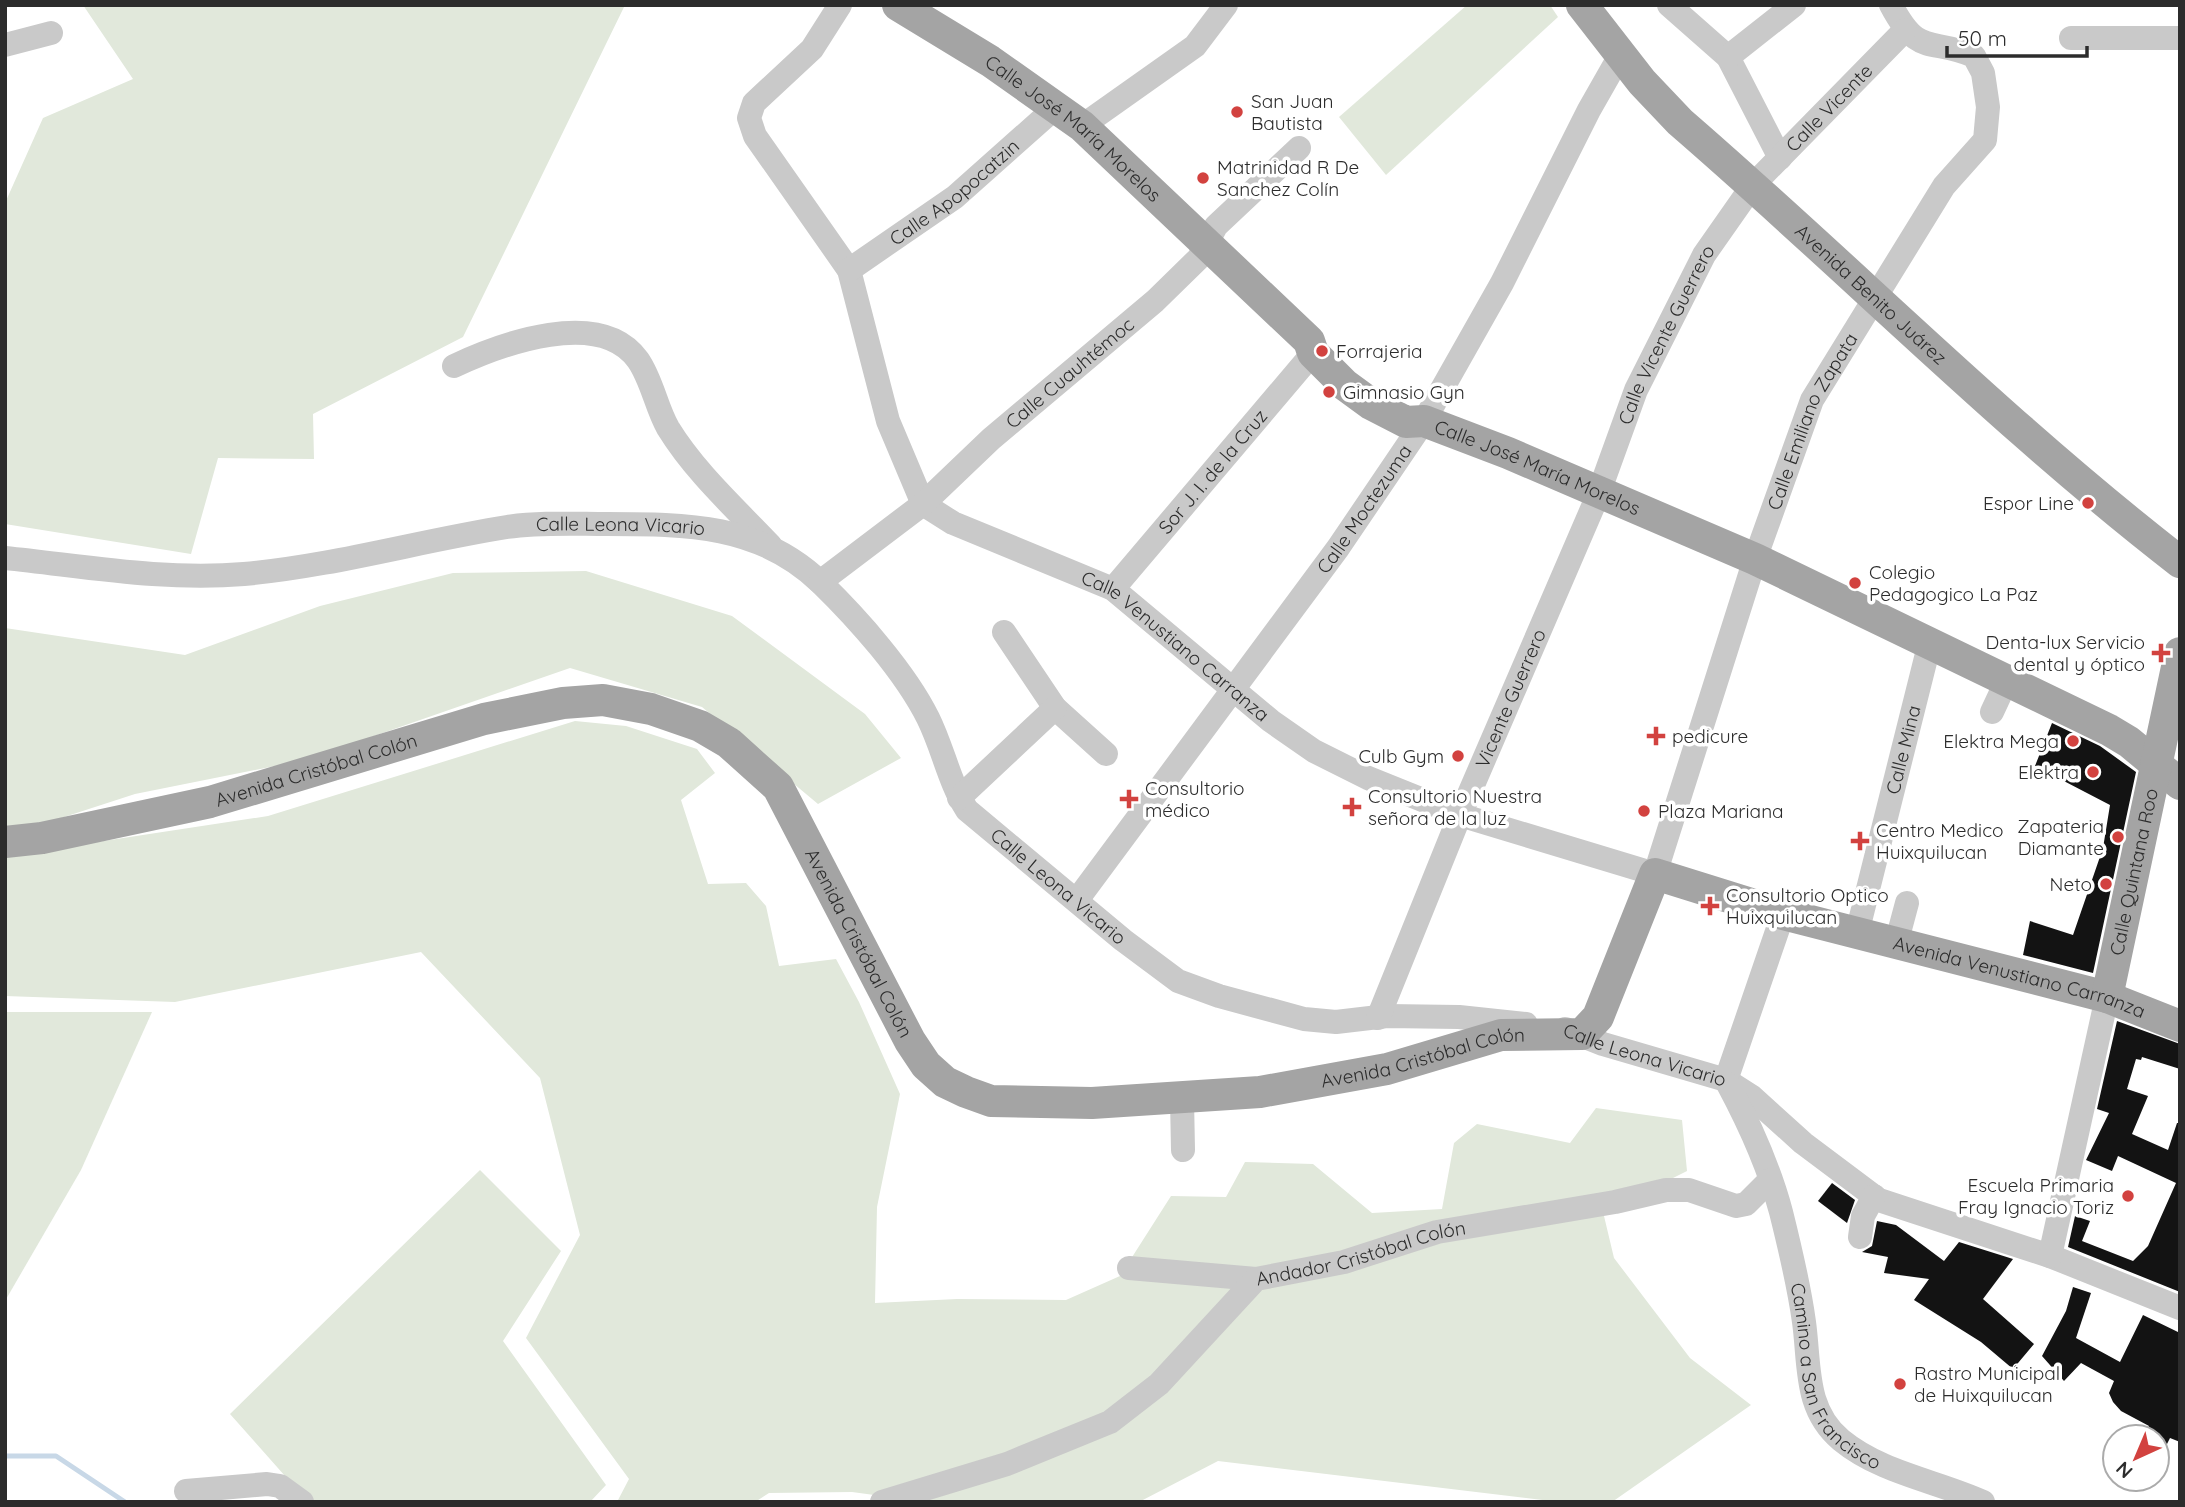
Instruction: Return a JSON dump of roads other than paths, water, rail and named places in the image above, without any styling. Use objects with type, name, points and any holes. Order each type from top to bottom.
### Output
[{"type":"main road","name":"Calle José María Morelos","points":[[898,5],[990,61],[1082,126],[1309,341],[1313,353],[1345,385],[1371,404],[1406,422],[1424,421],[1507,453],[1598,495],[1755,559],[1929,646],[2109,730],[2169,775]]},
{"type":"main road","name":"Avenida Benito Juárez","points":[[1583,5],[1661,102],[1876,300],[2130,524],[2180,562]]},
{"type":"main road","name":"Calle Quintana Roo","points":[[2107,998],[2169,775],[2180,653]]},
{"type":"main road","name":"Avenida Cristóbal Colón","points":[[5,842],[42,838],[210,802],[506,715],[563,703],[603,700],[651,709],[700,726],[729,743],[778,787],[910,1041],[926,1065],[945,1082],[991,1101],[1182,1099],[1260,1092],[1337,1080],[1399,1066],[1502,1035],[1582,1034]]},
{"type":"main road","name":"Avenida Venustiano Carranza","points":[[1655,874],[1783,914],[2107,998],[2180,1026]]},
{"type":"main road","points":[[1582,1034],[1598,1017],[1655,874]]},
{"type":"street","points":[[840,5],[812,49],[754,103],[749,118],[755,136],[849,271],[888,421],[923,504]]},
{"type":"street","points":[[1082,126],[1195,46],[1226,5]]},
{"type":"street","points":[[1669,5],[1728,57],[1780,158]]},
{"type":"street","points":[[1728,57],[1794,5]]},
{"type":"street","points":[[1891,5],[1905,30]]},
{"type":"street","name":"Calle Vicente","points":[[1753,185],[1905,30]]},
{"type":"street","name":"Calle Emiliano Zapata","points":[[1655,874],[1755,559],[1812,400],[1944,186],[1977,150],[1988,131],[1983,73],[1975,56],[1931,45],[1905,30]]},
{"type":"street","points":[[5,45],[51,33]]},
{"type":"street","points":[[2071,38],[2180,38]]},
{"type":"street","name":"Calle Moctezuma","points":[[1077,900],[1373,499],[1424,421],[1502,283],[1589,110],[1622,52]]},
{"type":"street","name":"Calle Apopocatzin","points":[[849,271],[955,197],[1055,108]]},
{"type":"street","name":"Calle Cuauhtémoc","points":[[820,582],[923,504],[991,439],[1154,301],[1199,258],[1216,226],[1299,148]]},
{"type":"street","name":"Calle Vicente Guerrero","points":[[1598,495],[1636,390],[1668,322],[1704,255],[1753,185]]},
{"type":"street","points":[[454,366],[495,347],[538,334],[603,336],[625,346],[638,361],[667,426],[688,457],[772,548]]},
{"type":"street","name":"Sor J. I. de la Cruz","points":[[1113,589],[1313,353]]},
{"type":"street","name":"Vicente Guerrero","points":[[1378,1018],[1460,815],[1598,495]]},
{"type":"street","name":"Calle Venustiano Carranza","points":[[923,504],[953,523],[1113,589],[1234,690],[1314,751],[1368,778],[1460,815],[1655,874]]},
{"type":"street","name":"Calle Leona Vicario","points":[[5,558],[169,576],[242,574],[341,561],[509,527],[689,524],[725,531],[772,548],[820,582],[911,688],[939,742],[959,798],[978,822],[1123,940],[1178,981],[1219,996],[1304,1019],[1336,1022],[1378,1018],[1458,1017],[1571,1030],[1726,1080],[1751,1096],[1803,1143],[1874,1196],[1947,1224],[2050,1256],[2180,1308]]},
{"type":"street","points":[[1004,632],[1055,708],[1107,754]]},
{"type":"street","name":"Calle Mina","points":[[1857,933],[1929,646]]},
{"type":"street","points":[[1992,712],[2006,682]]},
{"type":"street","points":[[959,798],[1055,708]]},
{"type":"street","points":[[1896,943],[1907,903]]},
{"type":"street","points":[[1770,1180],[1751,1128],[1726,1080],[1783,914]]},
{"type":"street","name":"Calle Quintana Roo","points":[[2050,1256],[2107,998]]},
{"type":"street","points":[[1182,1099],[1182,1150]]},
{"type":"street","name":"Andador Cristóbal Colón","points":[[882,1502],[1007,1464],[1110,1422],[1159,1384],[1256,1279],[1344,1262],[1437,1232],[1615,1202],[1665,1190],[1689,1190],[1736,1206],[1746,1204],[1770,1180]]},
{"type":"street","name":"Camino a San Francisco","points":[[1770,1180],[1780,1211],[1804,1323],[1808,1384],[1824,1421],[1839,1439],[1857,1451],[1936,1486],[1983,1502]]},
{"type":"street","points":[[1860,1237],[1863,1216],[1874,1196]]},
{"type":"street","points":[[1129,1268],[1256,1279]]},
{"type":"street","points":[[186,1491],[267,1484],[280,1486],[302,1502]]},
{"type":"waterway","points":[[5,1456],[56,1456],[125,1502]]},
{"type":"place","name":"San Juan Bautista","points":[[1237,112]]},
{"type":"place","name":"Matrinidad R De Sanchez Colín","points":[[1203,178]]},
{"type":"place","name":"Forrajeria","points":[[1322,351]]},
{"type":"place","name":"Gimnasio Gyn","points":[[1329,392]]},
{"type":"place","name":"Espor Line","points":[[2088,503]]},
{"type":"place","name":"Colegio Pedagogico La Paz","points":[[1855,583]]},
{"type":"place","name":"Denta-lux Servicio dental y óptico","points":[[2161,653]]},
{"type":"place","name":"pedicure","points":[[1656,736]]},
{"type":"place","name":"Elektra Mega","points":[[2073,741]]},
{"type":"place","name":"Culb Gym","points":[[1458,756]]},
{"type":"place","name":"Elektra","points":[[2093,772]]},
{"type":"place","name":"Consultorio médico","points":[[1129,799]]},
{"type":"place","name":"Consultorio Nuestra señora de la luz","points":[[1352,807]]},
{"type":"place","name":"Plaza Mariana","points":[[1644,811]]},
{"type":"place","name":"Zapateria Diamante","points":[[2118,837]]},
{"type":"place","name":"Centro Medico Huixquilucan","points":[[1860,841]]},
{"type":"place","name":"Neto","points":[[2106,884]]},
{"type":"place","name":"Consultorio Optico Huixquilucan","points":[[1710,906]]},
{"type":"place","name":"Escuela Primaria Fray Ignacio Toriz","points":[[2128,1196]]},
{"type":"place","name":"Rastro Municipal de Huixquilucan","points":[[1900,1384]]}]
